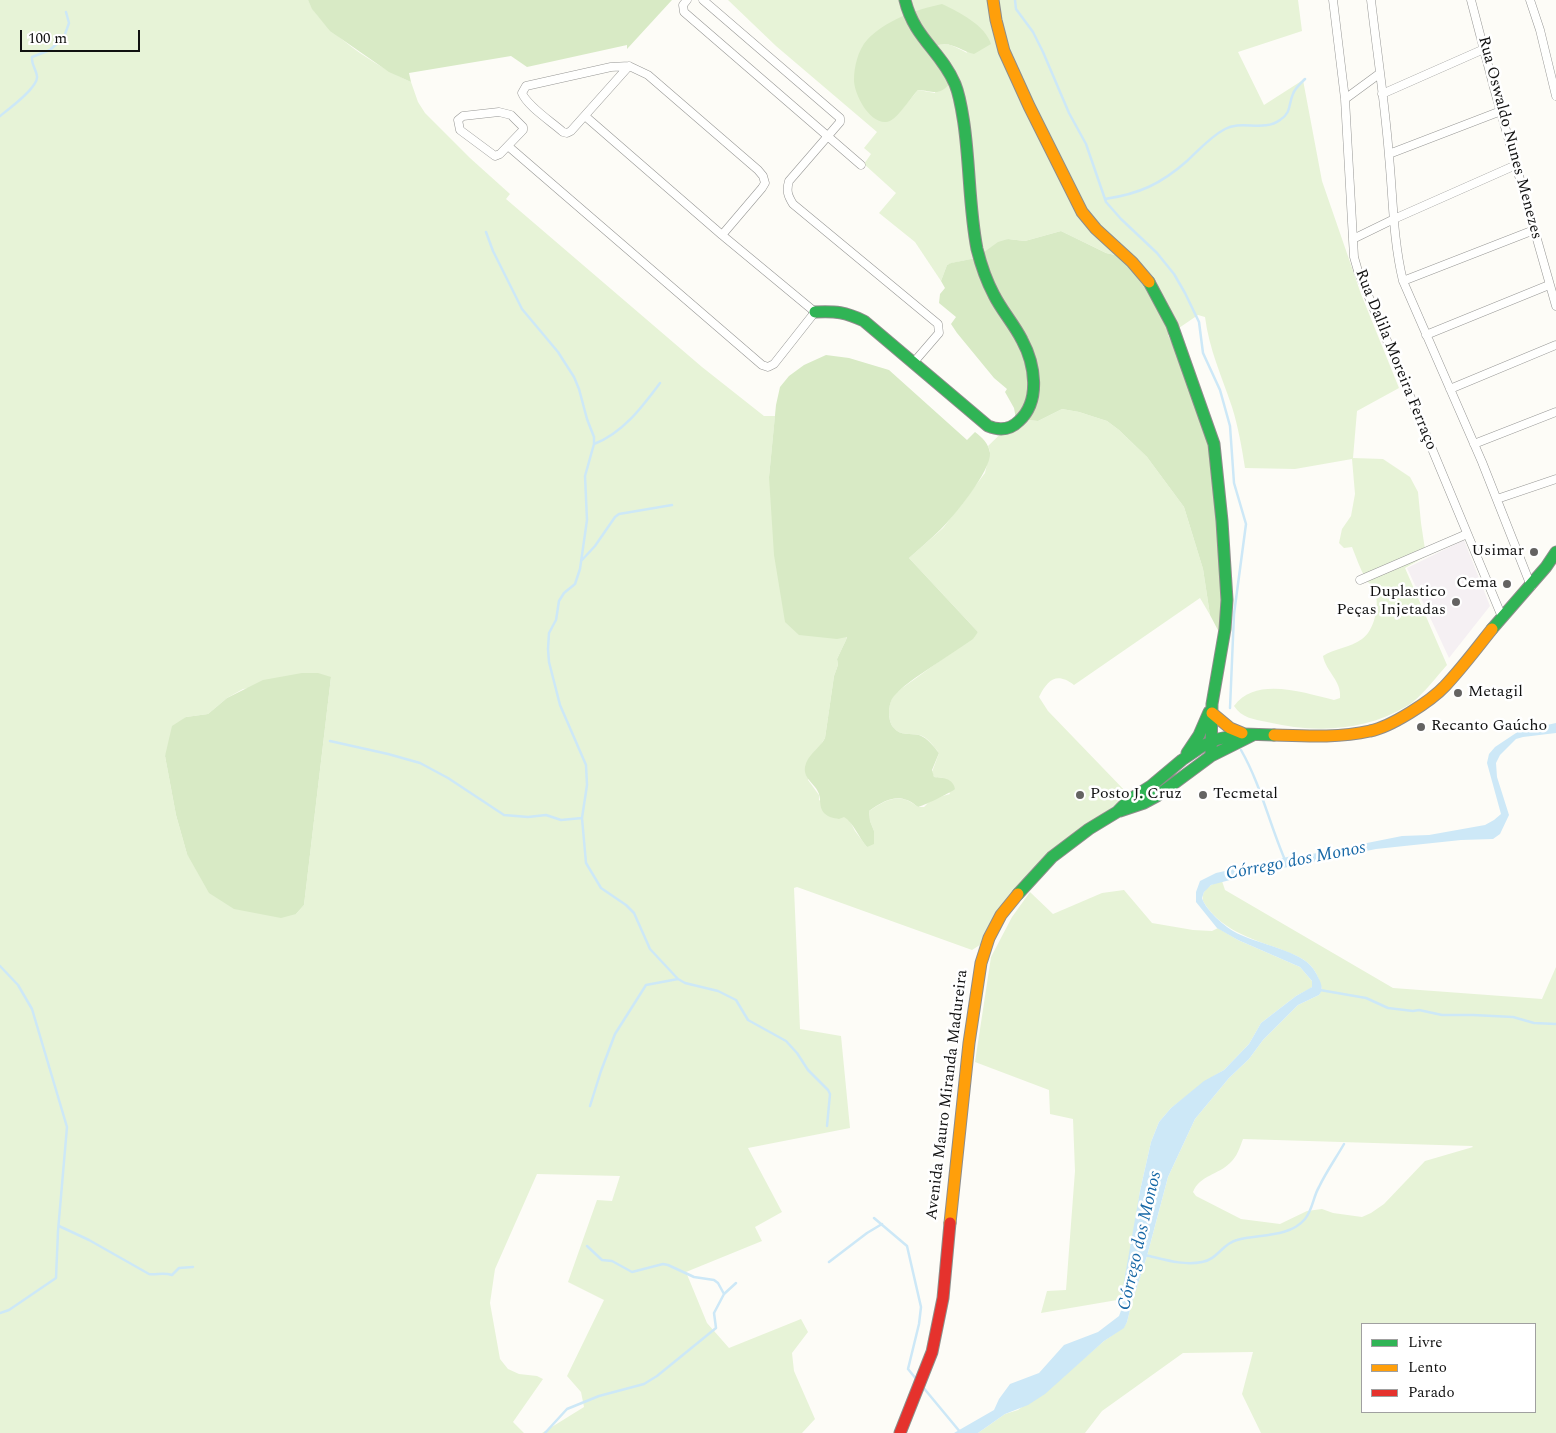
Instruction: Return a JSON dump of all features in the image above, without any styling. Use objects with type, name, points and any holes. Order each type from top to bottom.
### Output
[{"type":"street","points":[[687,0],[683,5],[684,12],[860,165]]},
{"type":"street","points":[[703,0],[840,118],[840,122],[789,182],[788,196],[793,204],[938,324],[939,334],[914,362]]},
{"type":"street","points":[[585,116],[722,235],[815,312],[835,311],[847,313],[864,321],[984,424],[995,430],[1005,430],[1016,425],[1029,411],[1033,396],[1034,375],[1022,340],[1003,312],[980,262],[961,108],[954,84],[944,65],[913,26],[905,0]]},
{"type":"street","points":[[993,0],[1004,51],[1077,203],[1096,230],[1132,262],[1150,283],[1172,325],[1209,426],[1217,464],[1227,600],[1225,629],[1212,709],[1211,756]]},
{"type":"street","name":"Rua Dalila Moreira Ferraço","points":[[1333,0],[1345,99],[1354,257],[1361,279],[1502,617]]},
{"type":"street","points":[[1371,0],[1389,154],[1399,264],[1403,281],[1474,444],[1531,586]]},
{"type":"street","name":"Rua Oswaldo Nunes Menezes","points":[[1471,0],[1556,306]]},
{"type":"street","points":[[1530,0],[1540,30],[1556,96]]},
{"type":"street","points":[[1382,94],[1484,50]]},
{"type":"street","points":[[629,66],[585,116],[567,133],[563,132],[524,98],[522,93],[526,86],[611,67],[629,66],[648,75],[763,176],[765,183],[762,188],[722,235]]},
{"type":"street","points":[[1345,99],[1379,74]]},
{"type":"street","points":[[1389,154],[1501,111]]},
{"type":"street","points":[[498,112],[511,115],[523,127],[523,130],[508,146],[498,156],[490,154],[460,130],[458,120],[462,116],[498,112]]},
{"type":"street","points":[[508,146],[762,365],[768,368],[774,364],[815,312]]},
{"type":"street","points":[[1353,239],[1516,165]]},
{"type":"street","points":[[1403,281],[1534,230]]},
{"type":"street","points":[[1426,335],[1549,285]]},
{"type":"street","points":[[1450,390],[1556,346]]},
{"type":"street","points":[[1474,444],[1556,412]]},
{"type":"street","points":[[1497,499],[1556,480]]},
{"type":"street","points":[[1360,580],[1467,534]]},
{"type":"street","name":"Avenida Mauro Miranda Madureira","points":[[1117,812],[1129,800],[1151,786],[1182,760],[1210,742],[1235,735],[1249,734],[1344,735],[1372,731],[1396,720],[1432,698],[1445,686],[1502,617],[1531,586],[1556,552]]},
{"type":"street","points":[[1212,709],[1230,728],[1249,734]]},
{"type":"street","points":[[1182,760],[1199,735],[1212,709]]},
{"type":"street","name":"Avenida Mauro Miranda Madureira","points":[[900,1433],[932,1352],[943,1298],[969,1043],[981,963],[989,938],[1001,915],[1024,885],[1052,857],[1089,829],[1117,812],[1144,803],[1157,796],[1211,756],[1249,734]]},
{"type":"shaded area","name":"Duplastico Peças Injetadas","points":[[1464,540],[1490,606],[1449,658],[1407,568]]},
{"type":"green space","points":[[0,0],[308,0],[315,12],[326,24],[353,48],[383,68],[411,82],[418,102],[425,113],[470,158],[510,194],[506,199],[702,367],[764,416],[775,416],[769,477],[847,636],[837,659],[838,665],[834,676],[825,738],[818,749],[808,780],[819,795],[819,800],[849,819],[867,847],[874,831],[869,811],[894,799],[905,800],[918,807],[924,807],[930,801],[950,794],[943,778],[934,777],[932,772],[939,753],[922,736],[896,731],[889,717],[890,707],[892,698],[897,692],[978,632],[909,558],[943,528],[985,473],[990,451],[988,446],[1016,419],[1038,421],[1062,409],[1107,421],[1147,457],[1184,507],[1203,569],[1210,615],[1200,598],[1074,685],[1063,679],[1054,679],[1046,686],[1039,697],[1048,711],[1129,795],[1061,844],[983,943],[972,950],[797,887],[794,888],[800,1029],[841,1036],[850,1128],[748,1148],[782,1212],[755,1227],[762,1241],[686,1272],[707,1323],[729,1348],[801,1319],[808,1332],[792,1353],[794,1371],[815,1419],[802,1433],[542,1433],[584,1407],[581,1392],[567,1376],[604,1300],[568,1282],[597,1200],[612,1201],[620,1176],[537,1174],[495,1269],[490,1303],[500,1359],[508,1369],[519,1374],[537,1376],[543,1379],[513,1422],[524,1433],[0,1433]],"holes":[[[331,677],[304,905],[296,914],[187,854],[176,815],[165,756],[186,717],[208,714],[227,698],[243,689]]]},
{"type":"green space","points":[[308,0],[672,0],[627,49],[627,45],[527,67],[511,56],[409,73],[411,82],[389,72],[330,31],[312,9]]},
{"type":"green space","points":[[728,0],[1298,0],[1302,31],[1238,52],[1264,105],[1303,80],[1322,181],[1361,294],[1399,388],[1357,411],[1353,458],[1383,459],[1410,477],[1418,492],[1426,556],[1405,568],[1447,665],[1423,693],[1412,703],[1391,715],[1374,721],[1339,728],[1321,729],[1285,726],[1244,716],[1237,710],[1234,706],[1243,697],[1255,691],[1267,689],[1295,691],[1334,700],[1340,698],[1339,687],[1323,656],[1362,639],[1373,624],[1377,604],[1375,592],[1364,575],[1352,547],[1344,548],[1339,543],[1342,529],[1351,516],[1355,494],[1352,459],[1295,469],[1245,468],[1236,422],[1213,352],[1205,317],[1198,315],[1176,330],[1128,258],[1106,253],[1061,231],[1025,241],[1008,239],[976,258],[947,265],[941,281],[915,242],[879,213],[896,193],[864,164],[871,154],[864,148],[877,132],[776,46]],"holes":[[[952,9],[967,53],[943,44],[935,47],[935,93],[918,90],[902,109]]]},
{"type":"green space","points":[[942,4],[977,25],[988,37],[991,44],[974,54],[945,44],[935,47],[951,82],[947,87],[936,92],[918,90],[890,121],[880,121],[874,118],[868,113],[860,100],[854,80],[856,64],[864,44],[875,33],[892,21],[922,9]]},
{"type":"green space","points":[[1061,231],[1106,253],[1128,258],[1158,285],[1176,330],[1168,335],[1192,390],[1214,463],[1221,580],[1222,627],[1220,634],[1210,615],[1203,569],[1184,507],[1147,457],[1107,421],[1079,412],[1062,409],[1038,421],[1016,419],[1014,408],[1005,392],[1007,389],[994,378],[957,333],[951,324],[956,317],[939,303],[940,294],[945,288],[941,281],[947,265],[976,258],[998,242],[1008,239],[1025,241]]},
{"type":"green space","points":[[826,355],[849,358],[889,370],[967,440],[975,432],[983,438],[990,453],[985,471],[962,504],[941,529],[909,558],[978,632],[973,639],[904,686],[892,699],[890,707],[890,721],[896,731],[916,734],[925,738],[939,753],[932,770],[934,777],[950,781],[955,789],[918,807],[906,799],[900,798],[888,800],[876,806],[869,811],[874,831],[874,844],[867,847],[847,819],[844,817],[839,819],[833,818],[824,813],[817,790],[805,771],[808,759],[825,738],[834,676],[838,665],[837,659],[847,637],[837,639],[799,635],[785,622],[774,555],[769,477],[776,405],[780,387],[789,376],[804,365]]},
{"type":"green space","points":[[302,673],[318,673],[331,677],[304,905],[296,914],[281,918],[234,909],[209,893],[187,854],[176,815],[165,756],[172,726],[186,717],[208,714],[227,698],[263,680]]},
{"type":"green space","points":[[1222,881],[1225,890],[1393,988],[1542,999],[1556,967],[1556,1433],[1261,1433],[1242,1394],[1253,1352],[1183,1353],[1102,1411],[1085,1433],[978,1433],[1005,1414],[1018,1410],[1124,1327],[1147,1256],[1168,1177],[1195,1119],[1229,1078],[1249,1059],[1263,1040],[1298,1005],[1319,995],[1322,989],[1318,976],[1304,960],[1247,937],[1218,919],[1203,901],[1205,890],[1211,885]],"holes":[[[1243,1139],[1472,1146],[1425,1161],[1384,1204],[1362,1217],[1333,1213],[1322,1209],[1307,1211],[1280,1224],[1241,1219],[1196,1196],[1193,1192],[1200,1182],[1232,1161]]]},
{"type":"green space","points":[[1124,890],[1152,923],[1193,930],[1212,931],[1218,928],[1238,940],[1300,967],[1312,981],[1313,985],[1261,1023],[1249,1044],[1224,1070],[1171,1108],[1159,1122],[1151,1142],[1140,1191],[1123,1299],[1041,1313],[1047,1291],[1066,1290],[1075,1171],[1073,1119],[1050,1114],[1049,1090],[975,1062],[991,957],[1012,917],[1030,892],[1053,914],[1102,893]]},
{"type":"water","name":"Córrego dos Monos","points":[[1556,723],[1556,733],[1516,739],[1500,755],[1496,763],[1497,777],[1509,815],[1500,834],[1493,839],[1461,840],[1376,849],[1249,875],[1211,885],[1204,892],[1202,898],[1207,907],[1229,928],[1241,935],[1284,950],[1303,959],[1315,971],[1322,987],[1321,992],[1319,995],[1298,1005],[1263,1040],[1249,1059],[1229,1078],[1195,1119],[1168,1177],[1147,1256],[1124,1328],[1104,1341],[1045,1394],[1028,1405],[1005,1414],[978,1433],[954,1433],[994,1410],[999,1399],[1010,1384],[1039,1373],[1064,1345],[1098,1332],[1119,1316],[1122,1308],[1123,1287],[1140,1191],[1151,1142],[1159,1122],[1171,1108],[1204,1081],[1224,1070],[1249,1044],[1261,1023],[1296,996],[1312,987],[1312,981],[1300,967],[1238,940],[1217,928],[1196,902],[1196,892],[1200,881],[1216,873],[1292,856],[1312,854],[1402,836],[1429,835],[1485,825],[1501,814],[1487,763],[1489,754],[1495,747],[1519,731]]},
{"type":"waterway","points":[[1015,0],[1016,9],[1033,32],[1069,113],[1086,144],[1106,202],[1157,253],[1174,274],[1185,293],[1199,322],[1203,353],[1220,390],[1230,426],[1234,483],[1246,524],[1234,614],[1230,708]]},
{"type":"waterway","points":[[0,116],[23,98],[33,86],[37,76],[32,57],[50,50],[64,37],[69,23],[66,12]]},
{"type":"waterway","points":[[1105,199],[1139,191],[1159,182],[1225,129],[1238,125],[1267,125],[1280,120],[1288,111],[1295,90],[1305,79]]},
{"type":"waterway","points":[[486,232],[493,251],[522,309],[558,352],[574,377],[594,437],[594,444],[585,476],[587,520],[580,569],[575,584],[564,593],[559,601],[556,620],[549,633],[548,649],[549,662],[560,705],[586,765],[587,785],[582,818],[586,863],[601,888],[626,905],[634,913],[650,949],[678,979],[685,983],[718,991],[736,1000],[748,1020],[786,1041],[797,1053],[808,1070],[830,1094],[827,1126]]},
{"type":"waterway","points":[[594,444],[623,426],[639,410],[660,383]]},
{"type":"waterway","points":[[582,560],[619,514],[672,505]]},
{"type":"waterway","points":[[330,741],[420,763],[448,778],[504,815],[528,817],[546,815],[561,820],[582,818]]},
{"type":"waterway","name":"Córrego dos Monos","points":[[1241,750],[1254,777],[1285,860]]},
{"type":"waterway","points":[[0,966],[18,985],[32,1009],[67,1127],[56,1278],[9,1310],[0,1313]]},
{"type":"waterway","points":[[590,1106],[615,1034],[646,985],[678,979]]},
{"type":"waterway","points":[[1320,990],[1366,998],[1388,1008],[1419,1010],[1442,1015],[1513,1017],[1534,1023],[1556,1024]]},
{"type":"waterway","name":"Córrego dos Monos","points":[[1145,1255],[1180,1263],[1202,1262],[1212,1258],[1228,1244],[1237,1240],[1291,1229],[1308,1215],[1322,1181],[1344,1144]]},
{"type":"waterway","points":[[874,1218],[907,1246],[921,1307],[919,1324],[908,1369],[917,1380]]},
{"type":"waterway","points":[[829,1262],[882,1224]]},
{"type":"waterway","points":[[59,1226],[89,1240],[149,1274],[172,1275],[179,1268],[193,1267]]},
{"type":"waterway","points":[[587,1246],[602,1260],[612,1261],[632,1272],[663,1264],[694,1277],[714,1280],[718,1283],[724,1294]]},
{"type":"waterway","points":[[545,1433],[567,1409],[599,1396],[644,1384],[657,1376],[716,1328],[714,1313],[724,1294],[736,1283]]},
{"type":"waterway","points":[[922,1386],[961,1433]]},
{"type":"traffic: fast","points":[[815,312],[840,313],[864,321],[988,426],[997,429],[1012,426],[1026,413],[1031,403],[1034,382],[1027,350],[991,289],[977,249],[972,218],[964,124],[957,89],[943,62],[915,25],[905,0]]},
{"type":"traffic: fast","points":[[1149,282],[1172,325],[1214,444],[1222,521],[1227,600],[1225,629],[1212,704],[1211,756]]},
{"type":"traffic: fast","points":[[1492,629],[1546,567],[1556,552]]},
{"type":"traffic: fast","points":[[1187,753],[1199,735],[1209,712]]},
{"type":"traffic: fast","points":[[1018,894],[1052,857],[1089,829],[1117,812],[1129,800],[1151,786],[1182,760],[1204,745],[1218,739],[1243,734],[1274,735]]},
{"type":"traffic: fast","points":[[1120,811],[1144,803],[1157,796],[1211,756],[1253,735]]},
{"type":"traffic: slow","points":[[993,0],[1004,51],[1082,212],[1096,229],[1132,262],[1149,282]]},
{"type":"traffic: slow","points":[[1274,735],[1346,735],[1379,729],[1410,713],[1439,692],[1492,629]]},
{"type":"traffic: slow","points":[[1212,713],[1230,728],[1242,733]]},
{"type":"traffic: slow","points":[[950,1223],[969,1043],[981,963],[989,938],[1001,915],[1018,894]]},
{"type":"traffic: jam","points":[[900,1433],[932,1352],[943,1298],[950,1223]]},
{"type":"place","name":"Usimar","points":[[1534,552]]},
{"type":"place","name":"Cema","points":[[1507,584]]},
{"type":"place","name":"Duplastico Peças Injetadas","points":[[1456,602]]},
{"type":"place","name":"Metagil","points":[[1458,693]]},
{"type":"place","name":"Recanto Gaúcho","points":[[1421,727]]},
{"type":"place","name":"Posto J. Cruz","points":[[1080,795]]},
{"type":"place","name":"Tecmetal","points":[[1203,795]]}]
